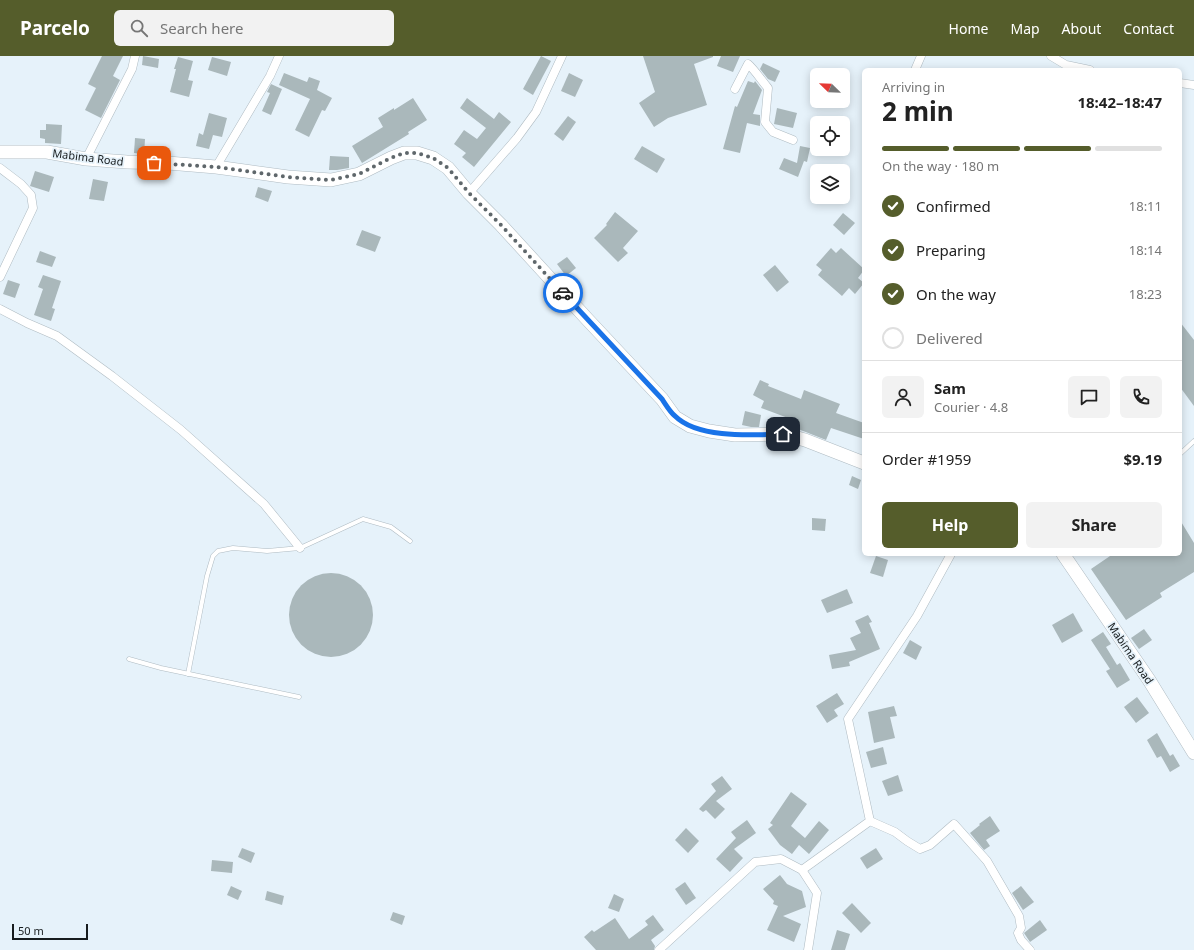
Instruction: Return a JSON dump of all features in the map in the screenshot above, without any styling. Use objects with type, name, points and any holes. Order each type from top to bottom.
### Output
[{"type":"main road","name":"Mabima Road","points":[[0,152],[47,152],[86,159],[216,167],[288,177],[330,180],[359,174],[404,153],[417,153],[433,158],[448,168],[469,193],[533,259],[662,399],[676,417],[690,426],[709,431],[735,435],[783,434],[805,440],[862,462]]},
{"type":"main road","name":"Mabima Road","points":[[1067,556],[1149,680],[1194,753]]},
{"type":"street","points":[[86,159],[132,69],[135,56]]},
{"type":"street","points":[[216,167],[270,76],[279,56]]},
{"type":"street","points":[[469,193],[517,138],[536,112],[562,56]]},
{"type":"street","points":[[735,89],[751,56]]},
{"type":"street","points":[[916,68],[921,56]]},
{"type":"street","points":[[1051,56],[1066,65],[1080,68]]},
{"type":"street","points":[[748,64],[753,68],[768,88],[765,122],[773,132],[793,140]]},
{"type":"street","points":[[1182,83],[1194,85]]},
{"type":"street","points":[[0,168],[21,184],[31,195],[33,208],[0,277]]},
{"type":"street","points":[[0,309],[26,323],[57,336],[112,376],[181,430],[264,504],[300,548]]},
{"type":"street","points":[[870,821],[848,719],[917,616],[950,556]]},
{"type":"street","points":[[802,870],[870,821]]},
{"type":"street","points":[[870,821],[895,832],[906,841],[920,848],[930,845],[954,824],[987,861],[1019,916],[1021,928],[1018,933],[1021,940],[1030,950]]},
{"type":"street","points":[[659,950],[755,862],[781,859],[802,870],[817,893],[808,950]]},
{"type":"lane","points":[[1182,452],[1194,441]]},
{"type":"lane","points":[[188,674],[207,576],[213,556],[218,552],[233,548],[267,551],[300,548],[362,520],[391,527],[410,541]]},
{"type":"lane","points":[[129,659],[161,668],[299,697]]},
{"type":"building","points":[[102,56],[123,56],[113,76],[120,80],[101,118],[85,110],[96,88],[88,84]]},
{"type":"building","points":[[143,56],[159,59],[158,68],[142,65]]},
{"type":"building","points":[[541,56],[551,61],[533,95],[523,89]]},
{"type":"building","points":[[643,56],[713,56],[694,64],[707,105],[668,118],[654,127],[639,103],[655,92]]},
{"type":"building","points":[[721,56],[740,56],[733,72],[717,66]]},
{"type":"building","points":[[178,57],[193,61],[188,80],[193,81],[189,97],[170,92],[176,69],[174,69]]},
{"type":"building","points":[[212,57],[231,62],[227,76],[208,70]]},
{"type":"building","points":[[763,63],[780,71],[775,82],[768,79],[760,69]]},
{"type":"building","points":[[284,73],[307,82],[309,77],[320,81],[317,90],[332,98],[325,111],[322,110],[309,137],[295,130],[310,99],[279,85]]},
{"type":"building","points":[[569,73],[583,80],[575,97],[561,91]]},
{"type":"building","points":[[748,81],[754,83],[755,81],[762,90],[753,114],[760,115],[760,126],[747,123],[740,153],[723,149],[735,106],[737,107]]},
{"type":"building","points":[[271,84],[282,89],[271,115],[262,111],[270,93],[267,92]]},
{"type":"building","points":[[413,98],[427,120],[408,132],[409,134],[362,163],[352,146],[383,127],[378,118]]},
{"type":"building","points":[[467,98],[494,119],[499,112],[511,122],[474,167],[462,157],[466,153],[454,144],[464,130],[477,139],[486,128],[460,108]]},
{"type":"building","points":[[777,108],[797,113],[793,128],[774,124]]},
{"type":"building","points":[[209,113],[227,118],[222,137],[213,135],[209,149],[196,146],[199,133],[203,135]]},
{"type":"building","points":[[568,116],[576,122],[563,141],[554,134]]},
{"type":"building","points":[[46,124],[62,125],[61,144],[45,143],[45,139],[40,138],[40,130],[46,130]]},
{"type":"building","points":[[135,138],[145,139],[144,154],[134,153]]},
{"type":"building","points":[[642,146],[665,159],[657,173],[634,159]]},
{"type":"building","points":[[800,146],[810,148],[807,162],[804,161],[798,177],[779,169],[784,158],[797,163]]},
{"type":"building","points":[[330,156],[349,157],[349,168],[329,170]]},
{"type":"building","points":[[35,171],[54,177],[49,192],[30,186]]},
{"type":"building","points":[[93,179],[108,182],[104,201],[89,199]]},
{"type":"building","points":[[258,187],[272,191],[268,202],[255,197]]},
{"type":"building","points":[[615,212],[638,231],[623,248],[628,253],[618,262],[594,238],[607,225],[606,224]]},
{"type":"building","points":[[843,213],[855,223],[844,235],[833,225]]},
{"type":"building","points":[[362,230],[381,237],[375,252],[356,245]]},
{"type":"building","points":[[831,248],[836,253],[841,248],[862,267],[862,273],[858,278],[862,281],[862,285],[855,294],[849,288],[842,296],[818,275],[822,270],[816,265]]},
{"type":"building","points":[[40,251],[56,257],[52,267],[36,262]]},
{"type":"building","points":[[567,257],[576,268],[566,276],[557,264]]},
{"type":"building","points":[[775,265],[789,282],[777,292],[763,275]]},
{"type":"building","points":[[43,275],[61,281],[52,308],[55,309],[51,321],[34,315],[43,289],[38,287]]},
{"type":"building","points":[[8,280],[20,284],[15,298],[3,294]]},
{"type":"building","points":[[1182,325],[1194,340],[1194,406],[1182,390]]},
{"type":"building","points":[[760,380],[769,384],[768,386],[801,399],[804,390],[840,404],[836,413],[862,422],[862,438],[831,428],[826,440],[793,427],[796,421],[761,408],[764,401],[753,395]]},
{"type":"building","points":[[745,411],[761,415],[759,427],[742,425]]},
{"type":"building","points":[[852,476],[861,480],[858,489],[849,485]]},
{"type":"building","points":[[812,518],[826,519],[825,531],[812,530]]},
{"type":"building","points":[[1182,523],[1194,543],[1194,572],[1160,593],[1162,597],[1126,620],[1091,569],[1110,556],[1182,556]]},
{"type":"building","points":[[876,556],[888,560],[883,577],[870,573]]},
{"type":"building","points":[[331,573],[347,576],[354,580],[366,592],[370,599],[373,615],[370,631],[366,638],[354,650],[347,654],[331,657],[315,654],[308,650],[296,638],[292,631],[289,615],[292,599],[296,592],[308,580],[315,576]]},
{"type":"building","points":[[847,589],[853,603],[827,613],[821,600]]},
{"type":"building","points":[[1073,613],[1083,631],[1062,643],[1052,625]]},
{"type":"building","points":[[868,615],[872,622],[869,623],[880,649],[849,662],[850,666],[832,669],[829,655],[856,650],[850,638],[861,633],[855,621]]},
{"type":"building","points":[[1144,629],[1152,640],[1139,649],[1131,638]]},
{"type":"building","points":[[1103,632],[1111,644],[1106,647],[1117,665],[1120,663],[1130,680],[1117,688],[1106,671],[1110,669],[1091,640]]},
{"type":"building","points":[[910,640],[922,647],[916,660],[903,653]]},
{"type":"building","points":[[837,693],[844,704],[834,710],[838,716],[827,723],[816,706]]},
{"type":"building","points":[[1137,697],[1149,713],[1136,723],[1124,707]]},
{"type":"building","points":[[894,706],[897,716],[890,717],[895,738],[874,743],[868,712]]},
{"type":"building","points":[[1157,733],[1170,756],[1173,754],[1180,766],[1170,772],[1161,756],[1157,758],[1147,740]]},
{"type":"building","points":[[883,747],[887,764],[871,768],[866,752]]},
{"type":"building","points":[[898,775],[903,791],[888,796],[882,781]]},
{"type":"building","points":[[722,776],[732,789],[716,801],[725,809],[715,819],[706,810],[703,812],[699,809],[716,791],[711,784]]},
{"type":"building","points":[[791,792],[807,804],[791,826],[805,838],[819,821],[829,830],[809,854],[799,845],[792,854],[780,845],[768,829],[773,825],[770,823]]},
{"type":"building","points":[[990,816],[1000,831],[986,840],[990,846],[984,850],[970,833]]},
{"type":"building","points":[[747,820],[756,833],[734,849],[743,858],[730,872],[716,859],[736,838],[731,832]]},
{"type":"building","points":[[686,828],[699,841],[688,853],[675,840]]},
{"type":"building","points":[[242,848],[255,853],[251,863],[238,857]]},
{"type":"building","points":[[876,848],[883,859],[867,869],[860,858]]},
{"type":"building","points":[[212,860],[233,862],[232,873],[211,871]]},
{"type":"building","points":[[780,875],[787,884],[802,891],[806,907],[783,916],[801,924],[794,942],[767,930],[778,906],[773,904],[774,901],[763,889]]},
{"type":"building","points":[[685,882],[696,898],[686,905],[675,889]]},
{"type":"building","points":[[231,886],[242,891],[238,900],[227,895]]},
{"type":"building","points":[[1021,886],[1034,902],[1023,910],[1012,893]]},
{"type":"building","points":[[267,891],[284,896],[282,905],[265,900]]},
{"type":"building","points":[[614,894],[624,899],[619,912],[608,908]]},
{"type":"building","points":[[852,903],[871,923],[861,933],[842,913]]},
{"type":"building","points":[[393,912],[405,916],[402,925],[390,920]]},
{"type":"building","points":[[653,915],[664,930],[651,940],[655,946],[654,950],[596,950],[584,937],[592,930],[594,932],[615,918],[629,939],[648,925],[645,921]]},
{"type":"building","points":[[1040,920],[1047,930],[1030,942],[1024,933]]},
{"type":"building","points":[[837,930],[850,934],[845,950],[831,950]]},
{"type":"way so far","points":[[154,163],[216,167],[288,177],[330,180],[359,174],[404,153],[417,153],[433,158],[448,168],[469,193],[544,270],[563,293]]},
{"type":"route","points":[[563,293],[662,399],[676,417],[690,426],[735,435],[783,434]]}]
